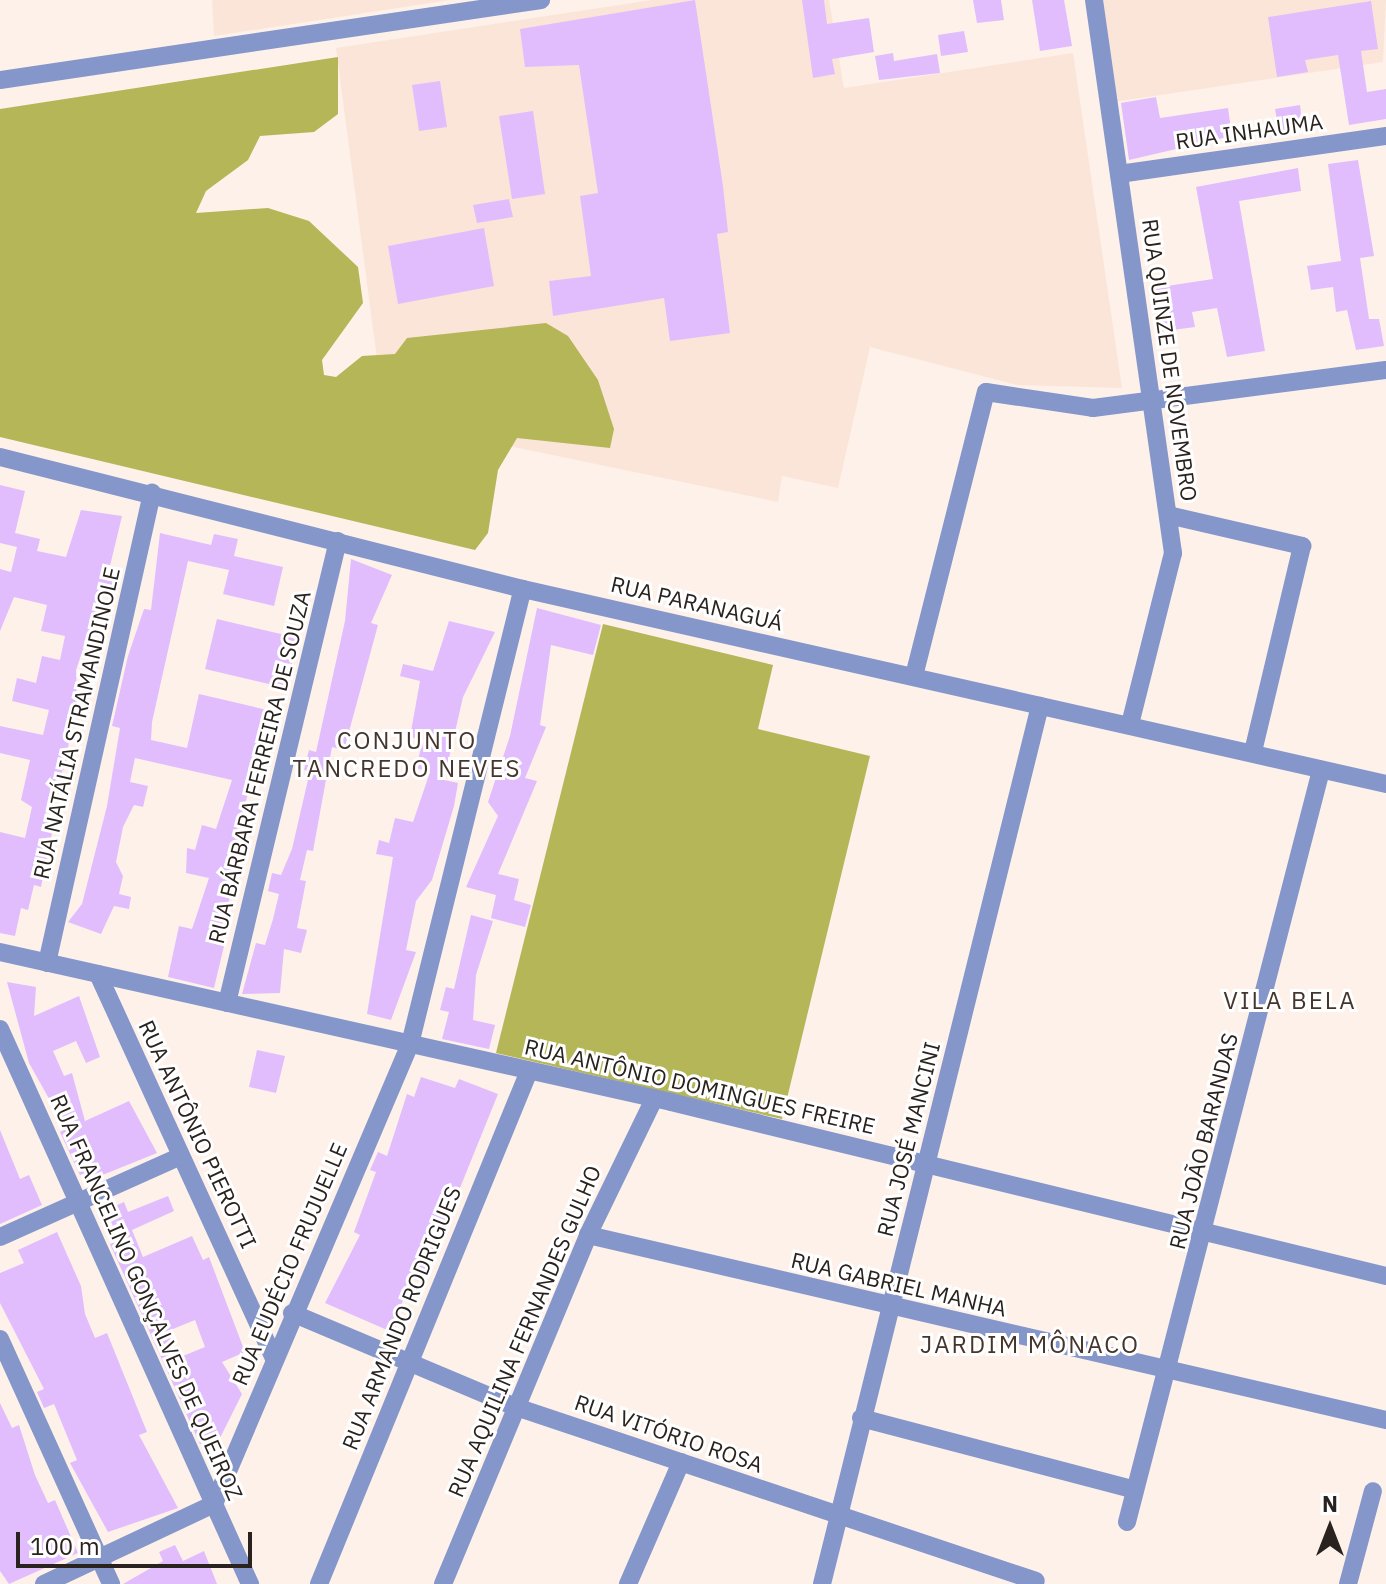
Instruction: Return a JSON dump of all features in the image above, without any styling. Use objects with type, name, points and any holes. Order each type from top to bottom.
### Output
[{"type":"street","points":[[0,80],[541,0]]},
{"type":"street","name":"RUA QUINZE DE NOVEMBRO","points":[[1094,0],[1173,553],[1130,724]]},
{"type":"street","name":"RUA INHAUMA","points":[[1119,174],[1386,136]]},
{"type":"street","points":[[914,676],[986,392],[1093,408],[1386,370]]},
{"type":"street","name":"RUA PARANAGUÁ","points":[[0,457],[523,589],[1253,751],[1386,784]]},
{"type":"street","name":"RUA NATÁLIA STRAMANDINOLE","points":[[47,963],[152,493]]},
{"type":"street","points":[[1168,515],[1302,546],[1253,751]]},
{"type":"street","name":"RUA BÁRBARA FERREIRA DE SOUZA","points":[[227,1003],[338,541]]},
{"type":"street","name":"RUA EUDÉCIO FRUJUELLE","points":[[214,1504],[292,1313],[410,1044],[523,589]]},
{"type":"street","name":"RUA JOSÉ MANCINI","points":[[822,1584],[1040,706]]},
{"type":"street","name":"RUA JOÃO BARANDAS","points":[[1127,1522],[1171,1370],[1321,770]]},
{"type":"street","name":"RUA ANTÔNIO DOMINGUES FREIRE","points":[[0,952],[654,1099],[1386,1276]]},
{"type":"street","name":"RUA ANTÔNIO PIEROTTI","points":[[98,974],[274,1358]]},
{"type":"street","name":"RUA FRANCELINO GONÇALVES DE QUEIROZ","points":[[0,1029],[250,1584]]},
{"type":"street","name":"RUA ARMANDO RODRIGUES","points":[[319,1584],[407,1362],[529,1071]]},
{"type":"street","name":"RUA AQUILINA FERNANDES GULHO","points":[[443,1584],[588,1235],[654,1099]]},
{"type":"street","points":[[0,1237],[181,1156]]},
{"type":"street","name":"RUA GABRIEL MANHA","points":[[588,1235],[1386,1420]]},
{"type":"street","name":"RUA VITÓRIO ROSA","points":[[292,1313],[516,1407],[1036,1581]]},
{"type":"street","points":[[0,1339],[111,1584]]},
{"type":"street","points":[[861,1418],[1135,1490]]},
{"type":"street","points":[[628,1584],[681,1462]]},
{"type":"street","points":[[1348,1584],[1373,1491]]},
{"type":"street","points":[[44,1584],[214,1504]]},
{"type":"shaded area","points":[[212,0],[450,0],[214,36]]},
{"type":"shaded area","points":[[652,0],[829,0],[844,88],[1073,53],[1122,388],[1017,385],[870,347],[838,488],[782,476],[778,502],[385,420],[336,48]]},
{"type":"shaded area","points":[[1099,0],[1386,0],[1383,62],[1113,102]]},
{"type":"shaded area","points":[[338,57],[338,114],[314,132],[260,136],[248,160],[206,191],[196,213],[268,208],[309,221],[358,267],[363,303],[322,360],[324,375],[336,377],[362,356],[395,354],[407,338],[546,323],[568,336],[598,380],[614,429],[610,448],[517,438],[498,470],[488,533],[475,550],[0,437],[0,109]]},
{"type":"shaded area","points":[[603,624],[773,665],[758,729],[870,756],[782,1119],[496,1053]]},
{"type":"building","points":[[695,0],[728,232],[717,234],[730,333],[670,341],[664,298],[553,316],[549,281],[591,276],[580,196],[598,193],[579,65],[525,67],[520,29]]},
{"type":"building","points":[[802,0],[824,0],[827,24],[869,18],[874,52],[832,59],[835,74],[813,78]]},
{"type":"building","points":[[973,0],[1001,0],[1004,20],[977,23]]},
{"type":"building","points":[[1032,0],[1064,0],[1072,46],[1040,51]]},
{"type":"building","points":[[1371,1],[1378,49],[1361,51],[1367,92],[1386,89],[1386,119],[1349,125],[1338,55],[1305,60],[1308,72],[1277,77],[1268,17]]},
{"type":"building","points":[[964,31],[968,52],[941,56],[938,35]]},
{"type":"building","points":[[893,53],[894,61],[937,54],[940,73],[879,80],[875,56]]},
{"type":"building","points":[[440,81],[447,127],[419,131],[412,85]]},
{"type":"building","points":[[1156,97],[1160,118],[1228,108],[1232,136],[1129,160],[1121,103]]},
{"type":"building","points":[[1300,105],[1303,129],[1279,132],[1275,109]]},
{"type":"building","points":[[533,111],[545,194],[512,199],[499,116]]},
{"type":"building","points":[[1358,160],[1374,256],[1360,258],[1369,319],[1379,319],[1384,346],[1356,350],[1347,310],[1336,312],[1333,287],[1311,290],[1307,266],[1341,261],[1328,164]]},
{"type":"building","points":[[1298,168],[1301,191],[1239,201],[1265,351],[1227,357],[1217,308],[1192,312],[1195,327],[1158,332],[1154,288],[1213,279],[1196,187]]},
{"type":"building","points":[[509,199],[513,217],[477,223],[473,205]]},
{"type":"building","points":[[484,228],[494,286],[398,304],[388,246]]},
{"type":"building","points":[[0,485],[25,491],[15,533],[40,539],[37,551],[66,557],[81,510],[122,516],[109,570],[119,573],[115,589],[104,587],[76,670],[77,700],[86,702],[82,717],[73,715],[65,768],[52,785],[45,816],[55,818],[41,887],[34,885],[28,910],[21,908],[15,936],[0,933],[0,832],[25,838],[32,807],[21,800],[30,760],[0,753],[0,726],[43,735],[49,710],[12,701],[17,678],[36,683],[42,656],[60,660],[65,636],[41,631],[47,605],[14,597],[0,631],[0,569],[11,572],[17,547],[0,543]]},
{"type":"building","points":[[160,533],[211,545],[214,534],[238,539],[234,556],[283,567],[274,606],[223,594],[229,570],[188,561],[152,722],[151,740],[187,748],[199,694],[280,713],[262,787],[251,784],[236,833],[248,836],[220,932],[225,942],[214,988],[168,977],[179,926],[192,929],[209,878],[186,873],[187,848],[195,850],[202,825],[216,829],[232,780],[135,758],[130,782],[148,786],[143,807],[134,805],[123,827],[116,862],[123,876],[119,894],[131,897],[129,909],[114,906],[101,934],[68,922],[82,904],[107,806],[120,728],[112,726],[128,656],[144,609],[151,610]]},
{"type":"building","points":[[351,559],[392,575],[371,623],[378,625],[344,750],[332,747],[313,851],[307,850],[300,880],[306,881],[297,928],[307,930],[301,953],[284,949],[280,993],[242,994],[256,943],[265,945],[273,919],[279,894],[268,891],[272,873],[281,875],[292,849],[310,771],[304,770],[309,750],[316,752],[345,621]]},
{"type":"building","points":[[537,608],[601,625],[593,655],[551,645],[540,725],[546,727],[525,778],[537,781],[498,874],[519,879],[514,900],[531,905],[525,927],[491,918],[496,895],[466,887],[498,816],[488,802],[510,736]]},
{"type":"building","points":[[217,619],[298,638],[286,688],[205,669]]},
{"type":"building","points":[[449,621],[495,632],[463,697],[444,780],[458,783],[454,806],[432,880],[416,901],[406,950],[416,952],[391,1020],[367,1014],[393,857],[376,854],[379,840],[389,843],[395,818],[413,822],[430,772],[416,768],[423,740],[410,737],[420,681],[400,676],[403,664],[433,671]]},
{"type":"building","points":[[471,915],[493,921],[476,975],[473,1020],[495,1025],[489,1049],[442,1039],[449,1012],[440,1010],[446,987],[454,989]]},
{"type":"building","points":[[7,982],[36,987],[34,1016],[79,996],[100,1057],[86,1063],[76,1041],[53,1051],[64,1076],[72,1073],[85,1121],[129,1101],[157,1153],[95,1178],[92,1170],[80,1175],[60,1132],[66,1129],[29,1063]]},
{"type":"building","points":[[257,1050],[285,1056],[276,1093],[249,1087]]},
{"type":"building","points":[[421,1077],[455,1088],[459,1079],[498,1094],[430,1262],[419,1281],[409,1277],[394,1333],[325,1303],[360,1235],[354,1232],[376,1172],[370,1170],[378,1152],[387,1156],[407,1094],[414,1097]]},
{"type":"building","points":[[0,1130],[20,1179],[29,1175],[42,1205],[0,1224]]},
{"type":"building","points":[[168,1196],[174,1211],[132,1230],[143,1257],[192,1236],[203,1260],[209,1257],[245,1352],[222,1362],[242,1394],[213,1452],[204,1453],[110,1244],[119,1240],[106,1210],[124,1202],[128,1212]],"holes":[[[195,1320],[205,1347],[178,1358],[168,1331]]]},
{"type":"building","points":[[57,1232],[81,1286],[85,1314],[95,1338],[107,1333],[147,1432],[139,1435],[178,1508],[108,1532],[70,1463],[77,1460],[54,1404],[44,1408],[37,1392],[44,1389],[0,1303],[0,1273],[24,1263],[18,1250]]},
{"type":"building","points":[[0,1403],[12,1428],[19,1425],[35,1475],[48,1503],[55,1500],[78,1553],[9,1584],[0,1571]]},
{"type":"building","points":[[175,1545],[183,1561],[204,1551],[217,1584],[123,1584],[163,1561],[159,1552]]},
{"type":"district","name":"CONJUNTO TANCREDO NEVES","points":[[407,755]]},
{"type":"district","name":"VILA BELA","points":[[1290,1001]]},
{"type":"district","name":"JARDIM MÔNACO","points":[[1030,1345]]}]
